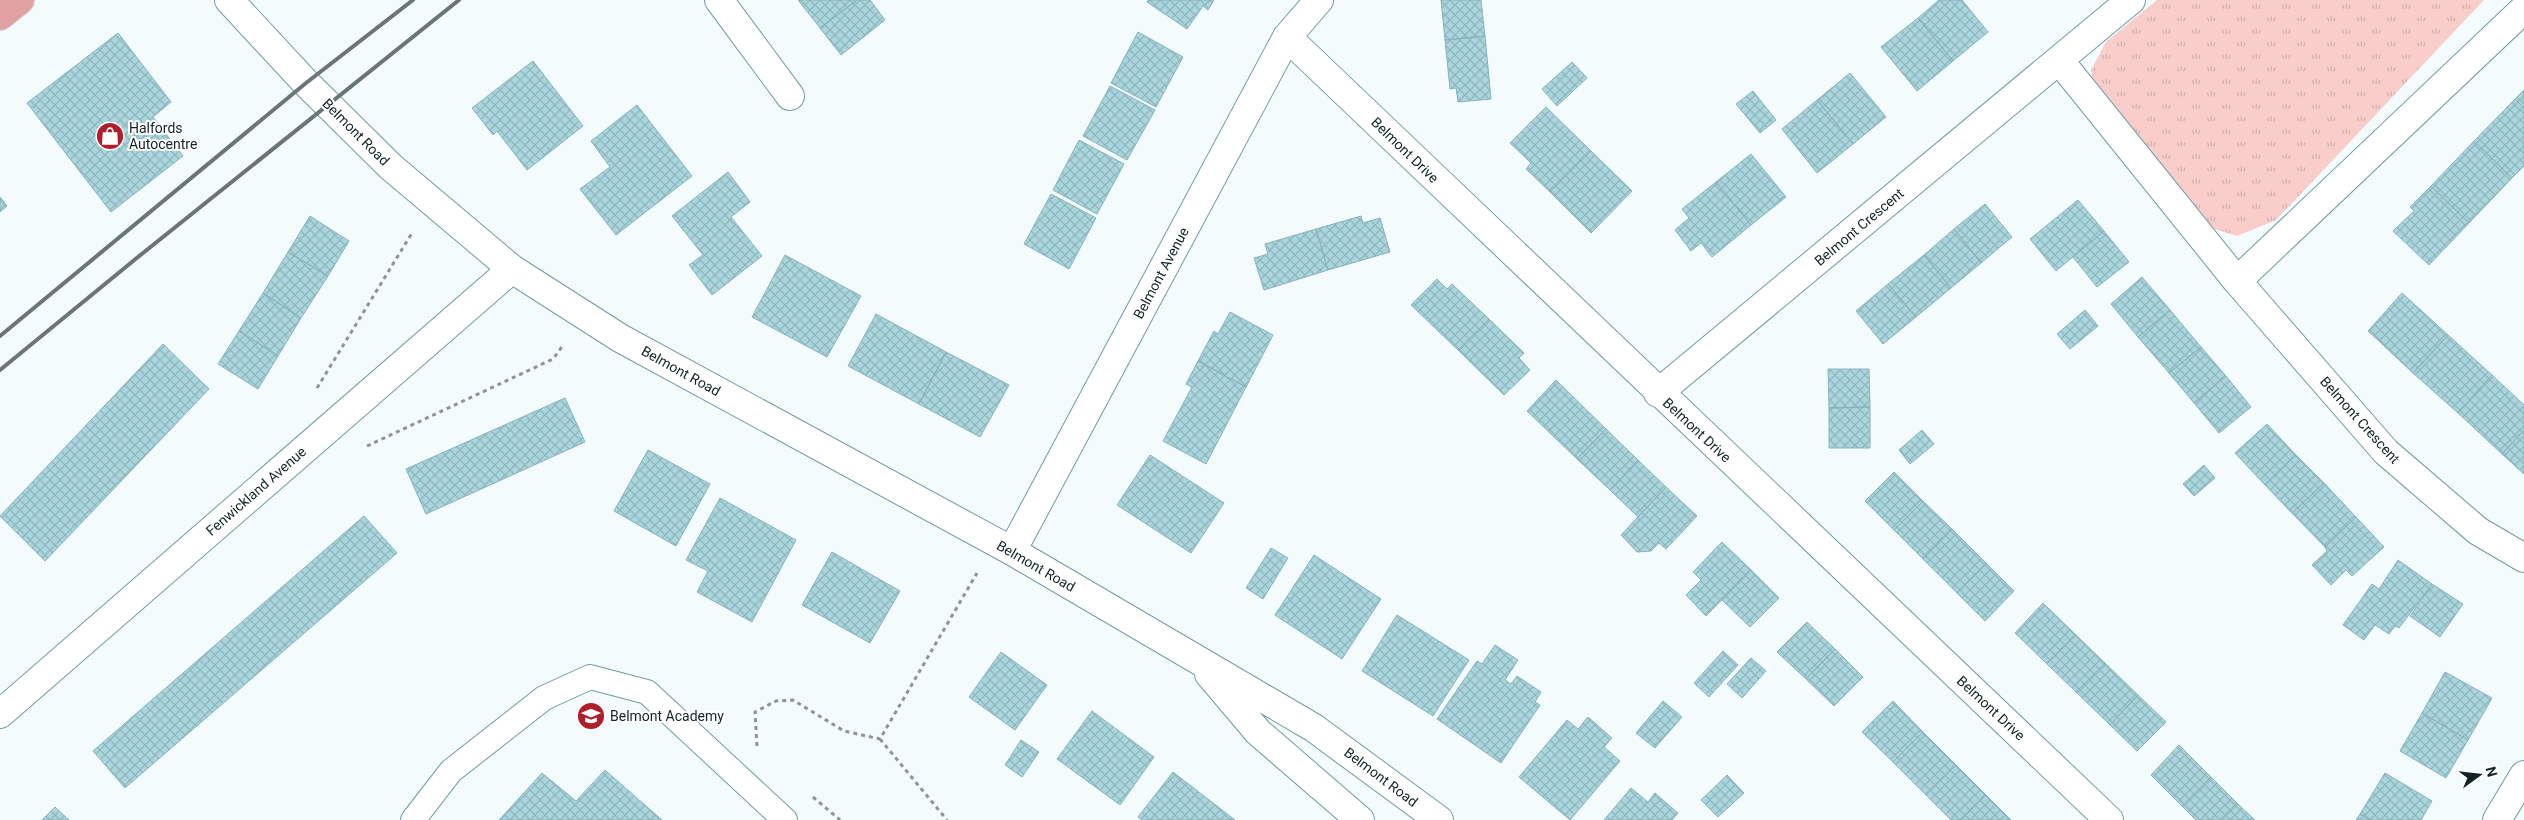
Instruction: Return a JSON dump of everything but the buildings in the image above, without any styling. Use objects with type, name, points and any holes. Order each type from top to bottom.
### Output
[{"type":"main road","points":[[0,16],[20,0]]},
{"type":"street","name":"Belmont Road","points":[[229,0],[306,82],[391,167],[512,269],[620,338],[1003,547],[1314,728],[1439,820]]},
{"type":"street","points":[[719,0],[790,96]]},
{"type":"street","name":"Belmont Avenue","points":[[1003,547],[1287,37],[1319,0]]},
{"type":"street","name":"Belmont Crescent","points":[[1658,393],[2131,0]]},
{"type":"street","points":[[2237,281],[2524,8]]},
{"type":"street","name":"Belmont Drive","points":[[1287,37],[1658,393],[2109,820]]},
{"type":"street","name":"Belmont Crescent","points":[[2059,60],[2237,281],[2386,452],[2478,531],[2524,558]]},
{"type":"street","name":"Fenwickland Avenue","points":[[0,714],[512,269]]},
{"type":"street","name":"Belmont Road","points":[[1195,658],[1258,732],[1360,820]]},
{"type":"street","points":[[2497,820],[2524,775]]},
{"type":"lane","points":[[413,820],[451,771],[544,698],[590,677],[647,692],[785,820]]},
{"type":"path","points":[[880,739],[1003,547]]},
{"type":"path","points":[[758,749],[754,712],[776,702],[793,700],[844,731],[880,739],[947,820]]},
{"type":"path","points":[[810,794],[840,820]]},
{"type":"green space","points":[[2157,0],[2484,0],[2276,220],[2237,236],[2196,223],[2096,99],[2091,70],[2106,42]]},
{"type":"railway","points":[[0,336],[306,83],[413,0]]},
{"type":"railway","points":[[0,370],[459,0]]},
{"type":"place","name":"Halfords Autocentre","points":[[110,136]]},
{"type":"place","name":"Belmont Academy","points":[[591,716]]}]
